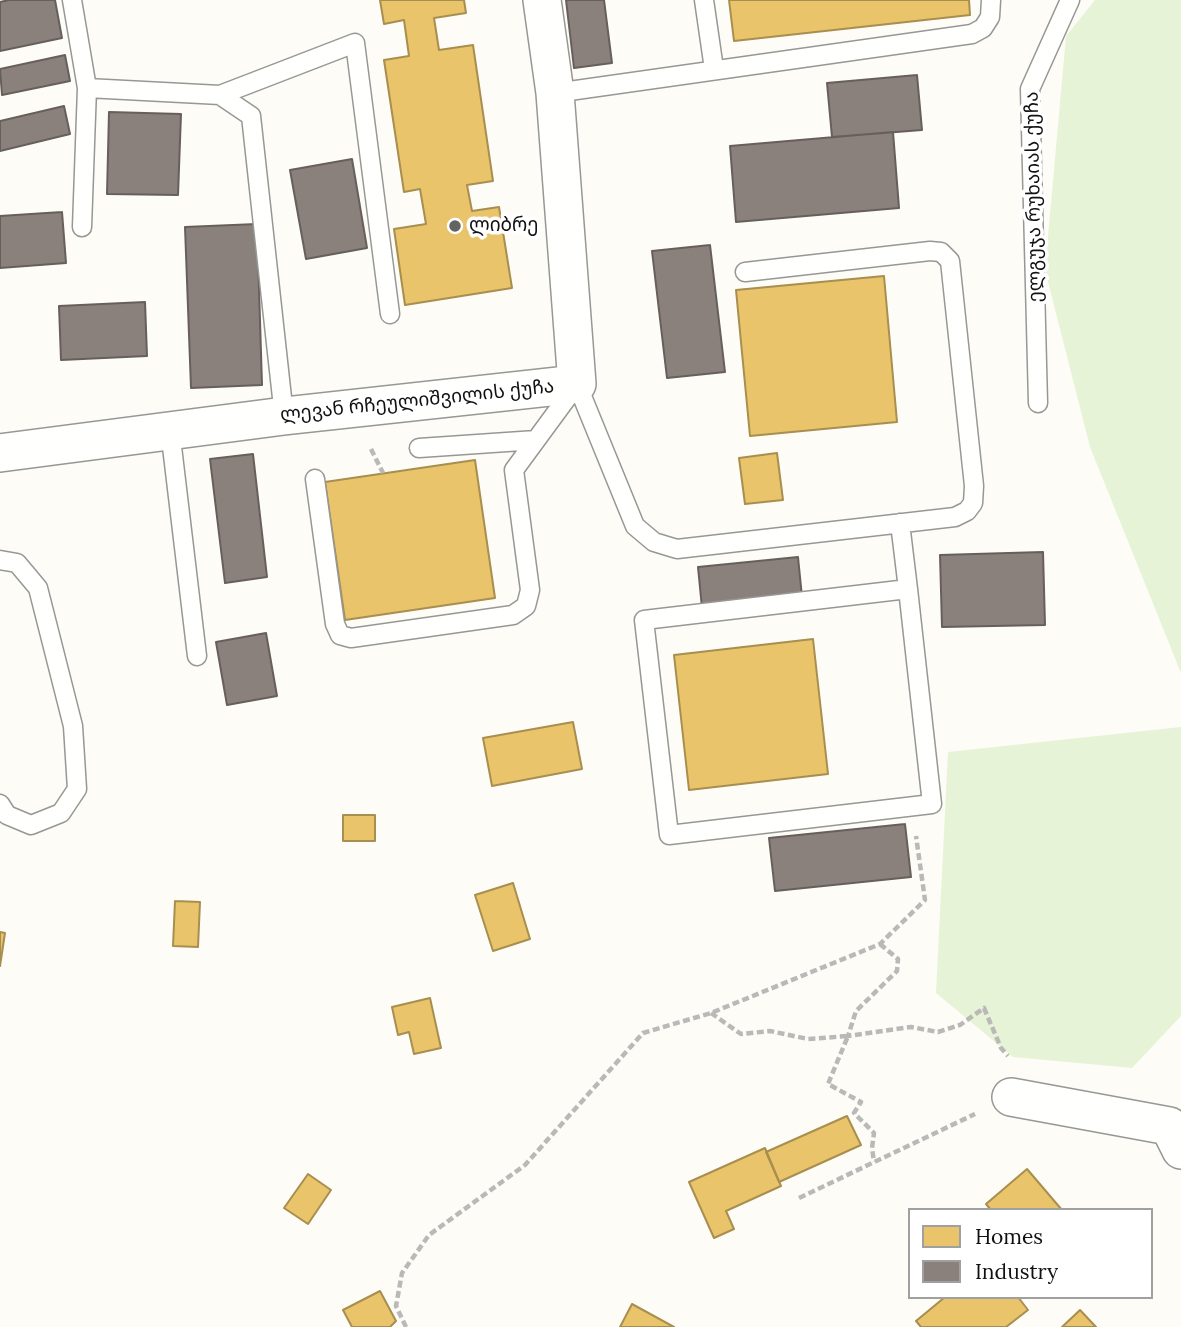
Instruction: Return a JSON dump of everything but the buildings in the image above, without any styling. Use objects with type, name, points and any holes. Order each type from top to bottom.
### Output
[{"type":"street","name":"ლევან რჩეულიშვილის ქუჩა","points":[[0,453],[284,416],[577,384],[555,93],[542,0]]},
{"type":"street","points":[[1020,1099],[1169,1126],[1181,1150]]},
{"type":"lane","points":[[72,0],[87,88],[82,227]]},
{"type":"lane","points":[[704,0],[713,69]]},
{"type":"lane","points":[[555,93],[972,34],[983,28],[990,17],[991,0]]},
{"type":"lane","name":"ელგუჯა რუხაიას ქუჩა","points":[[1038,403],[1030,89],[1070,0]]},
{"type":"lane","points":[[87,88],[220,95],[355,43],[390,314]]},
{"type":"lane","points":[[220,95],[251,116],[284,416]]},
{"type":"lane","points":[[577,384],[635,526],[654,542],[677,549],[956,517],[972,503],[974,486],[950,261],[941,252],[930,251],[745,272]]},
{"type":"lane","points":[[315,479],[335,624],[340,635],[351,638],[513,615],[526,606],[530,590],[514,470],[577,384]]},
{"type":"lane","points":[[170,430],[197,656]]},
{"type":"lane","points":[[419,448],[536,440]]},
{"type":"lane","points":[[900,523],[908,589],[932,804],[668,835],[644,620],[908,589]]},
{"type":"lane","points":[[0,560],[17,563],[38,588],[73,726],[77,789],[61,813],[31,825],[7,815],[0,804]]},
{"type":"path","points":[[406,1327],[396,1306],[402,1273],[429,1236],[525,1165],[643,1033],[711,1013],[880,944],[925,900],[912,807]]},
{"type":"path","points":[[874,1162],[874,1133],[854,1113],[861,1102],[828,1084],[856,1011],[897,971],[898,959],[880,944]]},
{"type":"path","points":[[711,1013],[741,1034],[769,1031],[808,1038],[848,1036],[911,1027],[938,1032],[960,1025],[984,1009],[1001,1048],[1011,1059],[1028,1062],[1034,1084],[1020,1099],[874,1162],[799,1198]]},
{"type":"green space","points":[[1095,0],[1181,0],[1181,673],[1090,447],[1045,270],[1066,36]]},
{"type":"green space","points":[[1181,727],[1181,1016],[1132,1068],[1013,1057],[936,993],[948,752]]},
{"type":"place","name":"ლიბრე","points":[[455,226]]}]
